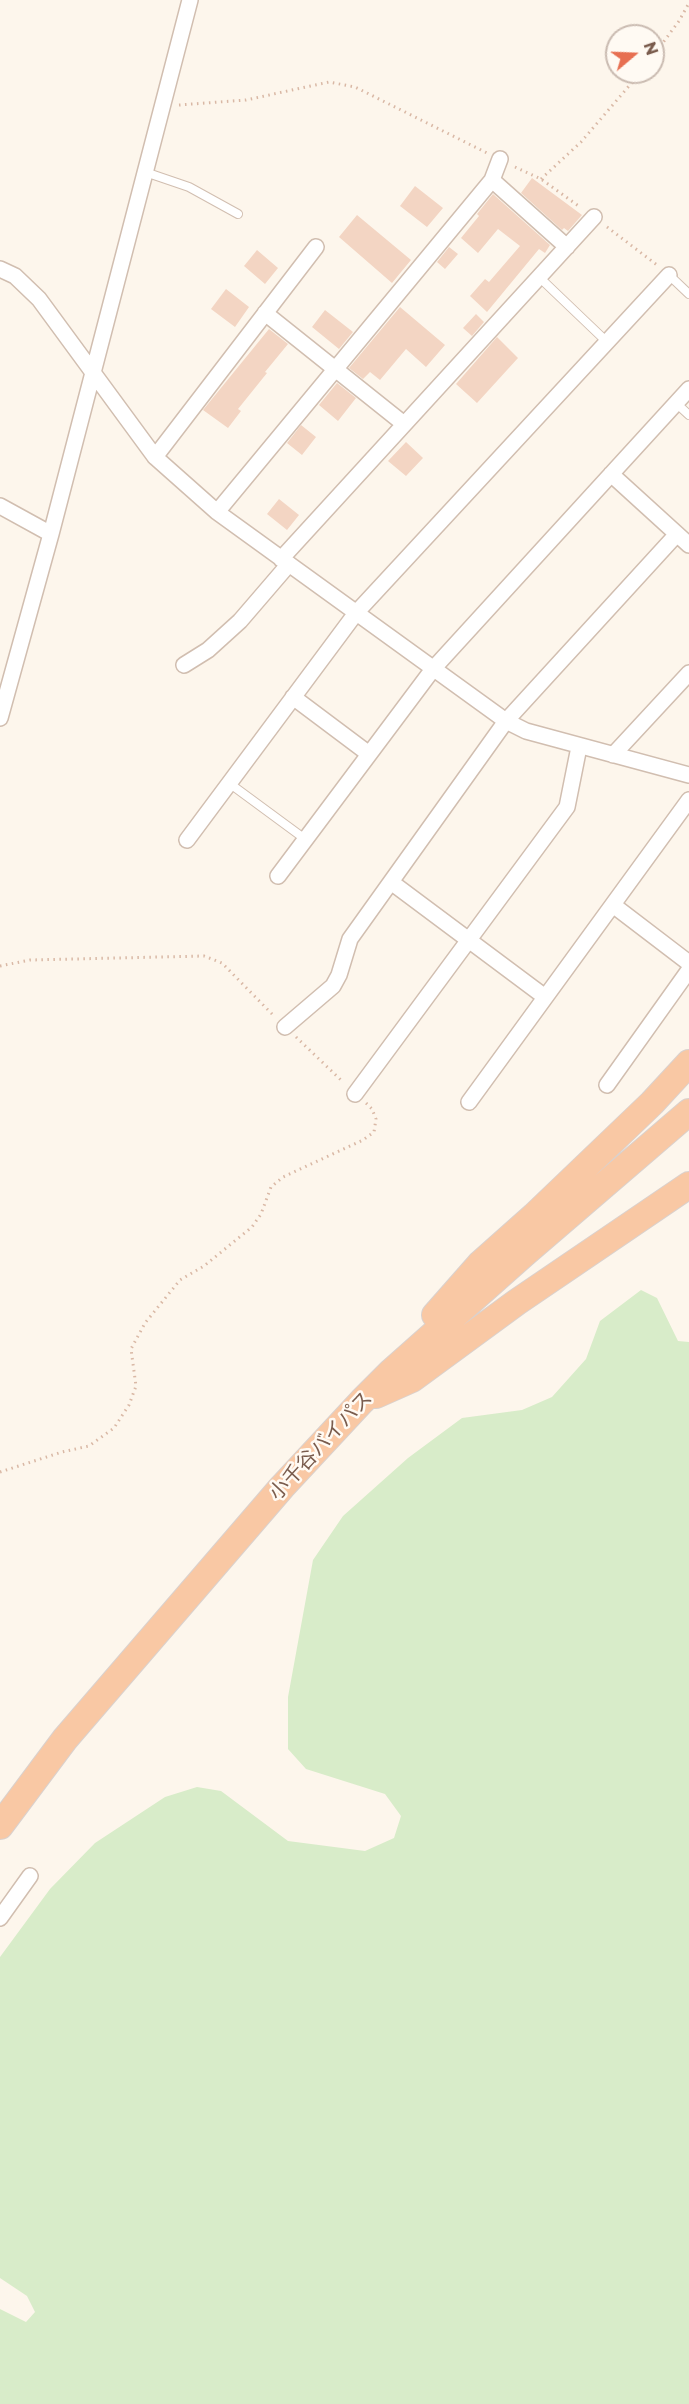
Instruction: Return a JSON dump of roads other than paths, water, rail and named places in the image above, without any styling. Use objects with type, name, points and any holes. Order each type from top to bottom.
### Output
[{"type":"highway","points":[[391,1372],[447,1300],[480,1264],[610,1143],[689,1063]]},
{"type":"highway","name":"小千谷バイパス","points":[[0,1827],[73,1730],[282,1487],[362,1401],[391,1372],[525,1253],[689,1112]]},
{"type":"highway","points":[[362,1401],[412,1379],[517,1302],[689,1185]]},
{"type":"street","points":[[0,718],[51,534],[190,0]]},
{"type":"street","points":[[217,512],[492,180],[500,159]]},
{"type":"street","points":[[492,180],[567,247]]},
{"type":"street","points":[[184,665],[208,650],[240,621],[285,561],[404,424],[594,217]]},
{"type":"street","points":[[155,457],[316,247]]},
{"type":"street","points":[[0,269],[15,276],[39,299],[155,457],[217,512],[506,721],[526,731],[579,747],[689,775]]},
{"type":"street","points":[[187,840],[356,613],[669,274]]},
{"type":"street","points":[[266,313],[404,424]]},
{"type":"street","points":[[278,876],[433,669],[689,389]]},
{"type":"street","points":[[285,1026],[333,986],[339,975],[350,939],[506,721],[683,539],[611,474]]},
{"type":"street","points":[[0,506],[51,534]]},
{"type":"street","points":[[613,755],[689,673]]},
{"type":"street","points":[[293,698],[369,754]]},
{"type":"street","points":[[355,1094],[567,807],[579,747]]},
{"type":"street","points":[[469,1102],[689,800]]},
{"type":"street","points":[[390,882],[545,997]]},
{"type":"street","points":[[613,905],[689,963]]},
{"type":"street","points":[[607,1085],[689,970]]},
{"type":"street","points":[[0,1918],[30,1876]]},
{"type":"lane","points":[[145,172],[189,188],[238,214]]},
{"type":"lane","points":[[669,274],[689,294]]},
{"type":"lane","points":[[539,277],[607,342]]},
{"type":"lane","points":[[676,403],[689,415]]},
{"type":"lane","points":[[229,783],[305,839]]}]
